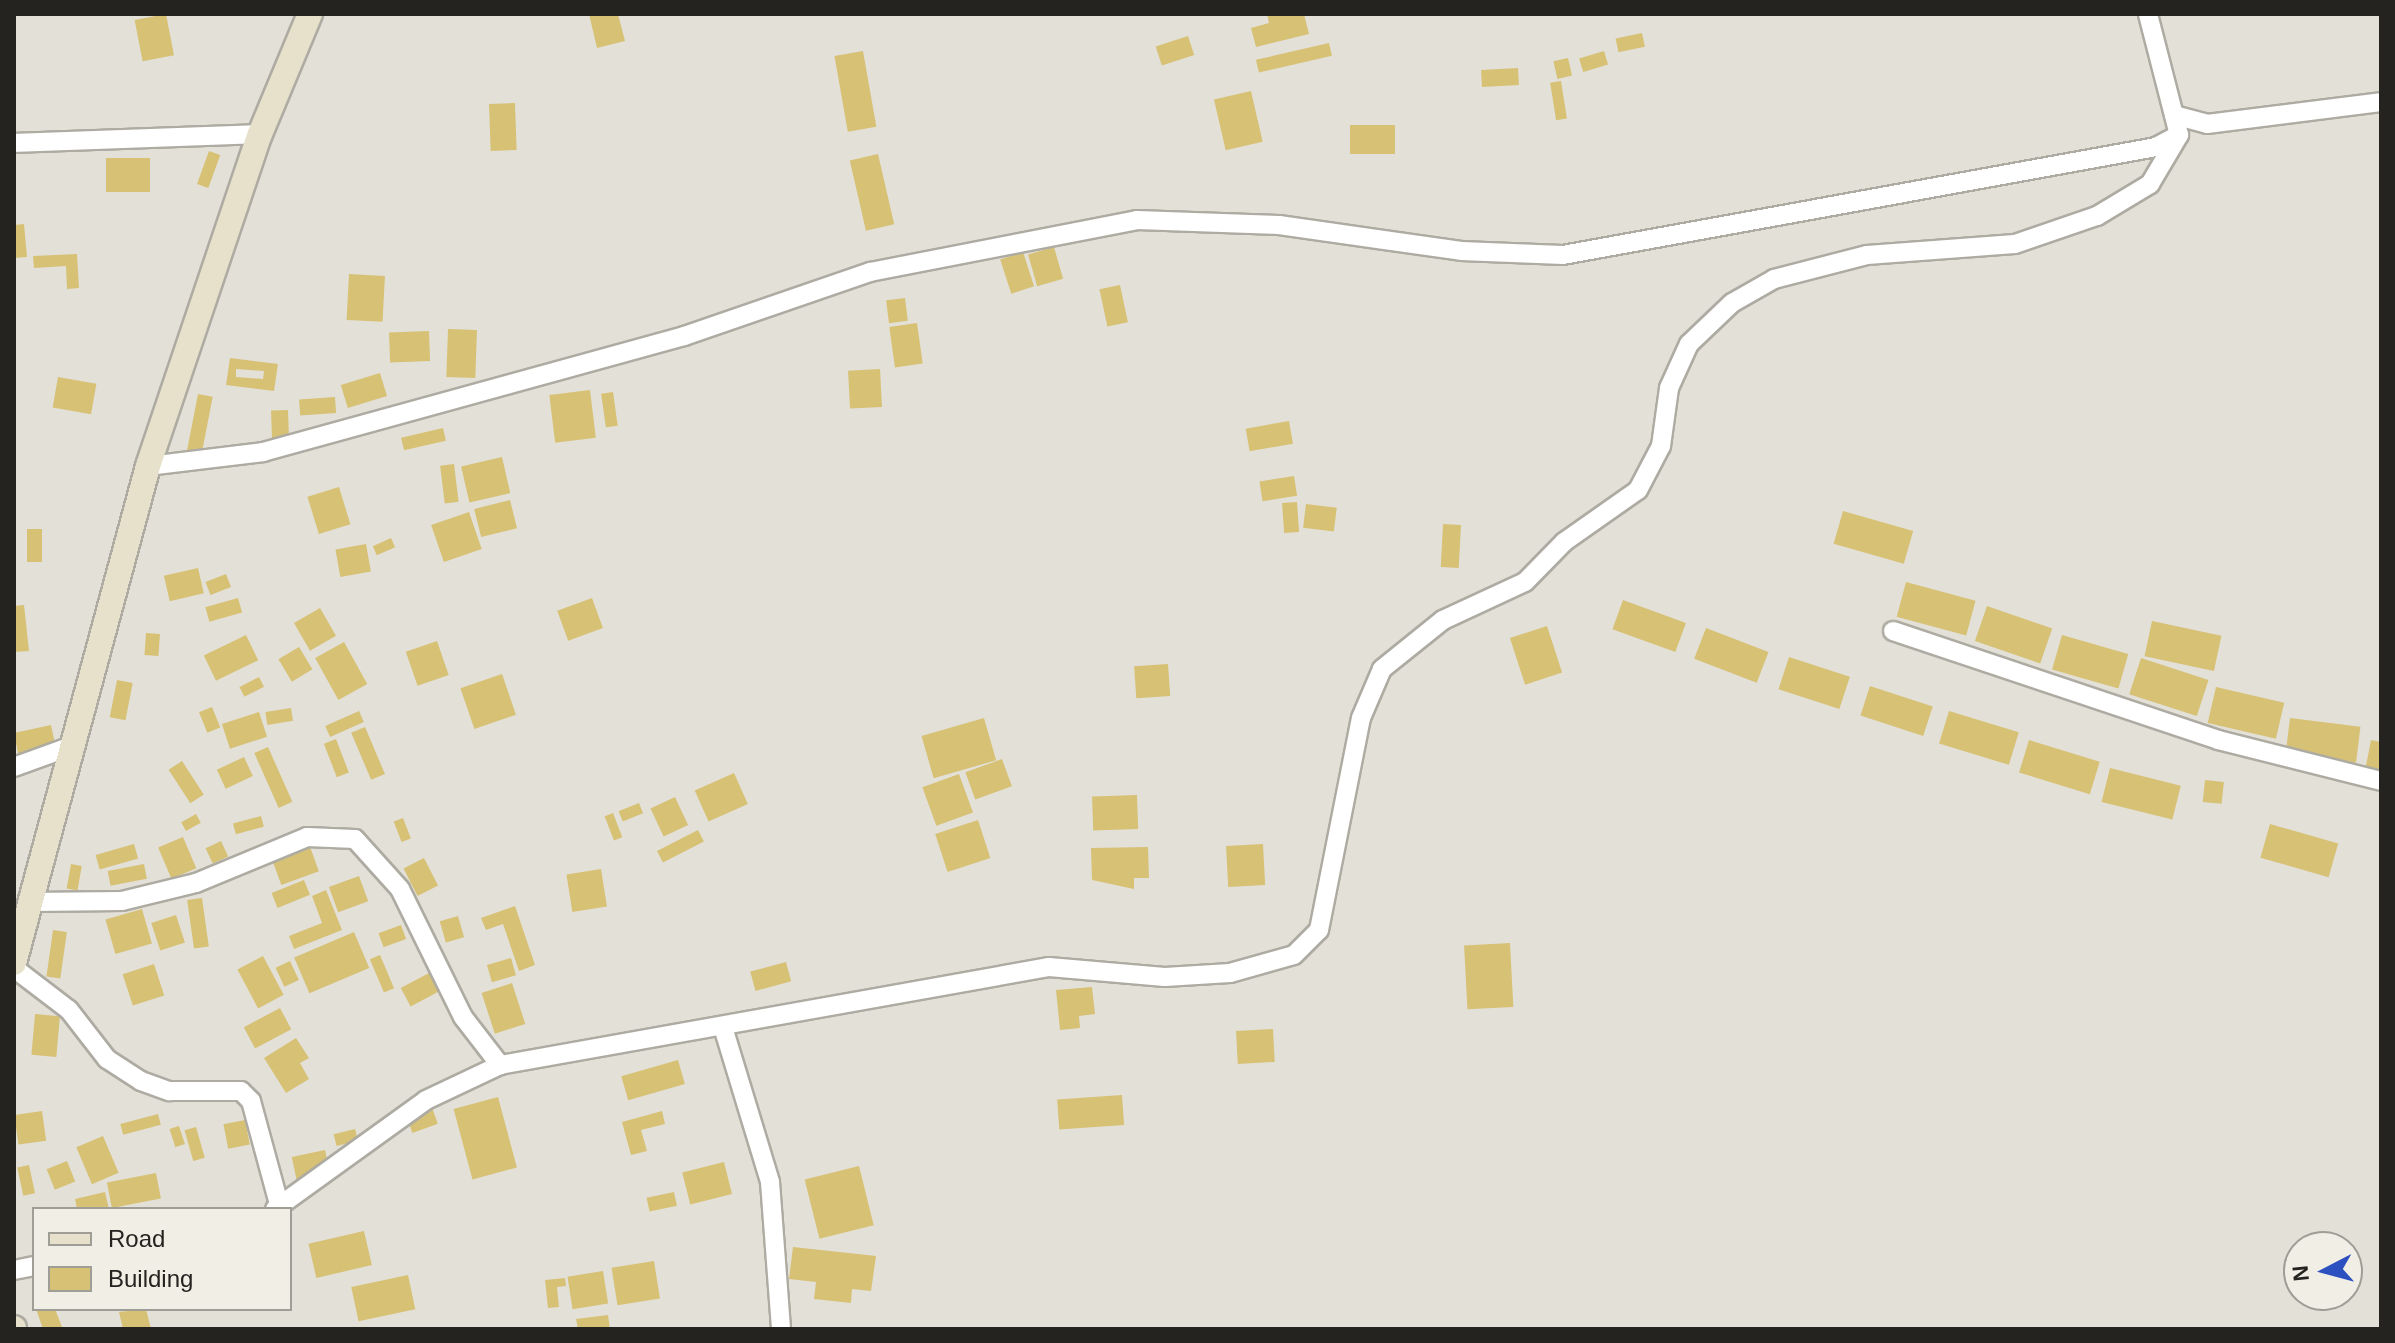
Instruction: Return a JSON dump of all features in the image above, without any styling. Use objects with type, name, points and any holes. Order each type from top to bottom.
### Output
[{"type":"street","points":[[278,1207],[251,1101],[241,1091],[169,1091],[141,1081],[107,1059],[69,1010],[14,965],[148,466],[260,134],[310,14]]},
{"type":"street","points":[[279,1207],[426,1100],[500,1065],[1049,967],[1165,977],[1230,973],[1294,955],[1319,930],[1361,718],[1382,669],[1443,620],[1525,582],[1564,542],[1638,490],[1661,446],[1669,388],[1689,344],[1732,303],[1774,279],[1867,255],[2015,244],[2097,216],[2150,184],[2179,135],[2148,14]]},
{"type":"street","points":[[2174,115],[2207,124],[2381,102]]},
{"type":"street","points":[[14,143],[260,134]]},
{"type":"street","points":[[148,466],[263,452],[684,336],[870,272],[1029,238],[1137,220],[1279,225],[1461,251],[1563,255],[2156,147],[2179,135]]},
{"type":"street","points":[[1893,631],[2218,740],[2381,781]]},
{"type":"street","points":[[14,767],[72,746]]},
{"type":"street","points":[[30,902],[122,901],[196,883],[307,837],[355,839],[400,889],[463,1017],[500,1065]]},
{"type":"street","points":[[723,1027],[770,1182],[781,1329]]},
{"type":"building","points":[[166,14],[174,55],[143,61],[135,20]]},
{"type":"building","points":[[589,14],[618,14],[625,41],[597,48]]},
{"type":"building","points":[[1267,14],[1304,14],[1309,34],[1256,47],[1251,28],[1269,23]]},
{"type":"building","points":[[1642,33],[1645,47],[1619,52],[1616,39]]},
{"type":"building","points":[[1188,36],[1194,55],[1162,66],[1156,47]]},
{"type":"building","points":[[1329,43],[1332,56],[1259,73],[1256,60]]},
{"type":"building","points":[[863,51],[876,127],[848,132],[834,56]]},
{"type":"building","points":[[1604,51],[1608,64],[1583,72],[1579,59]]},
{"type":"building","points":[[1568,58],[1572,76],[1557,79],[1553,61]]},
{"type":"building","points":[[1518,68],[1519,85],[1482,87],[1481,70]]},
{"type":"building","points":[[1561,81],[1567,119],[1556,120],[1550,83]]},
{"type":"building","points":[[1251,91],[1263,142],[1226,150],[1214,100]]},
{"type":"building","points":[[515,103],[517,150],[491,151],[489,104]]},
{"type":"building","points":[[1350,125],[1395,125],[1395,154],[1350,154]]},
{"type":"building","points":[[209,151],[220,155],[208,188],[197,184]]},
{"type":"building","points":[[878,154],[894,224],[866,231],[850,161]]},
{"type":"building","points":[[106,158],[150,158],[150,192],[106,192]]},
{"type":"building","points":[[24,224],[27,257],[14,258],[14,225]]},
{"type":"building","points":[[1054,247],[1063,279],[1037,286],[1028,254]]},
{"type":"building","points":[[1023,252],[1034,286],[1011,294],[1000,259]]},
{"type":"building","points":[[77,254],[79,288],[67,289],[66,266],[34,268],[33,256]]},
{"type":"building","points":[[349,274],[385,276],[383,322],[347,320]]},
{"type":"building","points":[[1120,285],[1128,322],[1107,327],[1099,289]]},
{"type":"building","points":[[905,298],[908,321],[889,323],[886,300]]},
{"type":"building","points":[[917,323],[923,364],[895,367],[889,327]]},
{"type":"building","points":[[448,329],[477,330],[475,378],[446,377]]},
{"type":"building","points":[[429,331],[430,361],[390,362],[389,332]]},
{"type":"building","points":[[230,358],[278,364],[274,391],[226,385]],"holes":[[[236,369],[264,371],[263,379],[236,377]]]},
{"type":"building","points":[[880,369],[882,407],[850,409],[848,371]]},
{"type":"building","points":[[380,373],[387,396],[348,408],[341,385]]},
{"type":"building","points":[[58,377],[96,384],[91,414],[53,408]]},
{"type":"building","points":[[590,390],[596,438],[555,443],[549,395]]},
{"type":"building","points":[[613,392],[618,426],[606,427],[601,394]]},
{"type":"building","points":[[198,394],[213,397],[202,453],[187,450]]},
{"type":"building","points":[[335,397],[336,413],[300,415],[299,400]]},
{"type":"building","points":[[288,410],[289,439],[272,440],[271,411]]},
{"type":"building","points":[[1289,421],[1293,444],[1250,451],[1246,429]]},
{"type":"building","points":[[443,428],[446,441],[404,450],[401,438]]},
{"type":"building","points":[[502,457],[510,493],[469,502],[461,466]]},
{"type":"building","points":[[454,464],[459,502],[445,503],[440,466]]},
{"type":"building","points":[[1294,476],[1297,496],[1263,501],[1259,481]]},
{"type":"building","points":[[339,487],[350,524],[319,534],[307,497]]},
{"type":"building","points":[[510,500],[517,528],[481,537],[474,509]]},
{"type":"building","points":[[1297,502],[1299,532],[1284,533],[1282,503]]},
{"type":"building","points":[[1306,504],[1337,508],[1334,532],[1303,528]]},
{"type":"building","points":[[1843,511],[1913,531],[1904,564],[1834,544]]},
{"type":"building","points":[[469,512],[482,549],[444,562],[431,525]]},
{"type":"building","points":[[1443,524],[1461,525],[1459,568],[1441,567]]},
{"type":"building","points":[[27,529],[42,529],[42,562],[27,562]]},
{"type":"building","points":[[391,538],[395,547],[377,555],[373,546]]},
{"type":"building","points":[[366,544],[371,572],[340,577],[335,549]]},
{"type":"building","points":[[198,568],[204,593],[170,601],[164,576]]},
{"type":"building","points":[[226,574],[231,587],[210,595],[205,582]]},
{"type":"building","points":[[1906,582],[1976,601],[1966,635],[1897,617]]},
{"type":"building","points":[[238,598],[242,612],[209,622],[205,607]]},
{"type":"building","points":[[592,598],[603,628],[568,641],[557,611]]},
{"type":"building","points":[[1623,600],[1686,623],[1675,652],[1612,629]]},
{"type":"building","points":[[24,605],[29,651],[14,652],[14,606]]},
{"type":"building","points":[[1987,606],[2052,628],[2040,663],[1975,641]]},
{"type":"building","points":[[320,608],[336,636],[310,651],[294,623]]},
{"type":"building","points":[[2152,621],[2221,636],[2214,671],[2145,656]]},
{"type":"building","points":[[1547,626],[1562,673],[1525,685],[1510,638]]},
{"type":"building","points":[[1706,628],[1769,652],[1757,683],[1694,659]]},
{"type":"building","points":[[146,633],[160,634],[158,656],[144,655]]},
{"type":"building","points":[[246,635],[258,660],[216,681],[204,656]]},
{"type":"building","points":[[2062,635],[2128,654],[2118,689],[2052,670]]},
{"type":"building","points":[[437,641],[449,675],[418,686],[406,652]]},
{"type":"building","points":[[344,642],[367,684],[338,700],[315,658]]},
{"type":"building","points":[[299,647],[312,669],[292,682],[278,659]]},
{"type":"building","points":[[1789,657],[1850,677],[1839,709],[1778,689]]},
{"type":"building","points":[[2141,658],[2209,680],[2197,716],[2129,694]]},
{"type":"building","points":[[1168,664],[1170,696],[1136,698],[1134,666]]},
{"type":"building","points":[[502,674],[516,715],[474,729],[460,688]]},
{"type":"building","points":[[259,677],[264,687],[244,697],[239,687]]},
{"type":"building","points":[[117,680],[133,683],[125,720],[110,717]]},
{"type":"building","points":[[1870,686],[1933,706],[1923,736],[1860,715]]},
{"type":"building","points":[[2216,687],[2284,703],[2276,739],[2208,723]]},
{"type":"building","points":[[212,707],[220,727],[207,733],[199,712]]},
{"type":"building","points":[[291,708],[293,721],[267,725],[265,712]]},
{"type":"building","points":[[359,711],[364,722],[330,737],[325,726]]},
{"type":"building","points":[[1949,711],[2019,732],[2009,765],[1939,744]]},
{"type":"building","points":[[259,712],[267,737],[230,749],[222,724]]},
{"type":"building","points":[[984,718],[996,760],[934,778],[922,736]]},
{"type":"building","points":[[2290,718],[2360,727],[2356,762],[2286,754]]},
{"type":"building","points":[[51,725],[56,749],[19,757],[14,733]]},
{"type":"building","points":[[365,727],[385,774],[371,780],[351,733]]},
{"type":"building","points":[[336,739],[349,773],[337,777],[324,744]]},
{"type":"building","points":[[2029,740],[2100,762],[2090,794],[2019,773]]},
{"type":"building","points":[[2371,740],[2381,742],[2381,779],[2364,776]]},
{"type":"building","points":[[268,747],[292,802],[279,808],[254,753]]},
{"type":"building","points":[[244,757],[253,776],[226,789],[217,770]]},
{"type":"building","points":[[1002,759],[1012,786],[975,800],[965,772]]},
{"type":"building","points":[[182,761],[204,795],[190,803],[169,770]]},
{"type":"building","points":[[2110,768],[2181,786],[2172,820],[2102,802]]},
{"type":"building","points":[[734,773],[748,804],[709,822],[695,790]]},
{"type":"building","points":[[959,774],[973,813],[936,826],[922,787]]},
{"type":"building","points":[[2205,780],[2224,782],[2222,804],[2203,802]]},
{"type":"building","points":[[1137,795],[1138,829],[1093,831],[1092,797]]},
{"type":"building","points":[[675,797],[688,825],[664,837],[651,808]]},
{"type":"building","points":[[639,803],[643,813],[623,821],[619,811]]},
{"type":"building","points":[[613,813],[622,837],[614,840],[605,816]]},
{"type":"building","points":[[196,814],[201,823],[186,831],[181,822]]},
{"type":"building","points":[[261,816],[264,827],[236,834],[233,824]]},
{"type":"building","points":[[403,818],[411,839],[402,842],[394,822]]},
{"type":"building","points":[[978,820],[990,858],[948,872],[935,834]]},
{"type":"building","points":[[2270,824],[2338,844],[2329,877],[2260,858]]},
{"type":"building","points":[[698,830],[704,842],[663,862],[657,851]]},
{"type":"building","points":[[183,837],[196,868],[171,879],[158,848]]},
{"type":"building","points":[[221,841],[228,856],[213,864],[206,848]]},
{"type":"building","points":[[134,844],[138,858],[100,869],[96,855]]},
{"type":"building","points":[[309,844],[319,871],[281,885],[271,858]]},
{"type":"building","points":[[1263,844],[1265,885],[1228,887],[1226,846]]},
{"type":"building","points":[[1148,847],[1149,878],[1134,878],[1134,889],[1092,880],[1091,848]]},
{"type":"building","points":[[424,858],[438,886],[418,896],[404,868]]},
{"type":"building","points":[[71,864],[82,866],[77,891],[67,889]]},
{"type":"building","points":[[144,864],[147,879],[111,886],[108,871]]},
{"type":"building","points":[[601,869],[607,907],[572,912],[566,874]]},
{"type":"building","points":[[359,876],[368,901],[338,912],[329,887]]},
{"type":"building","points":[[304,880],[310,895],[278,908],[272,893]]},
{"type":"building","points":[[326,890],[342,930],[294,949],[289,936],[322,923],[312,896]]},
{"type":"building","points":[[202,898],[209,947],[194,949],[187,900]]},
{"type":"building","points":[[515,906],[535,965],[519,971],[503,924],[486,930],[481,918]]},
{"type":"building","points":[[142,909],[152,944],[115,954],[105,919]]},
{"type":"building","points":[[176,915],[185,943],[160,951],[151,923]]},
{"type":"building","points":[[458,916],[464,937],[446,942],[440,921]]},
{"type":"building","points":[[401,925],[406,939],[384,947],[378,933]]},
{"type":"building","points":[[53,930],[67,932],[60,978],[46,977]]},
{"type":"building","points":[[354,932],[369,968],[309,993],[294,957]]},
{"type":"building","points":[[1510,943],[1513,1007],[1467,1009],[1464,945]]},
{"type":"building","points":[[380,955],[394,988],[384,992],[370,959]]},
{"type":"building","points":[[263,956],[284,995],[258,1008],[237,970]]},
{"type":"building","points":[[511,958],[516,975],[492,982],[487,965]]},
{"type":"building","points":[[290,961],[299,980],[284,987],[275,968]]},
{"type":"building","points":[[786,962],[791,981],[755,991],[750,972]]},
{"type":"building","points":[[154,964],[164,995],[133,1006],[123,974]]},
{"type":"building","points":[[429,973],[439,992],[411,1007],[401,988]]},
{"type":"building","points":[[512,983],[525,1024],[495,1034],[482,993]]},
{"type":"building","points":[[1092,987],[1095,1014],[1079,1016],[1080,1028],[1060,1030],[1056,990]]},
{"type":"building","points":[[280,1008],[291,1029],[255,1048],[244,1027]]},
{"type":"building","points":[[35,1014],[60,1016],[56,1057],[31,1055]]},
{"type":"building","points":[[1273,1029],[1275,1062],[1238,1064],[1236,1031]]},
{"type":"building","points":[[296,1038],[309,1058],[300,1063],[309,1079],[286,1093],[264,1058]]},
{"type":"building","points":[[678,1060],[685,1084],[628,1100],[621,1076]]},
{"type":"building","points":[[1122,1095],[1124,1125],[1059,1129],[1057,1100]]},
{"type":"building","points":[[498,1097],[517,1168],[472,1179],[454,1109]]},
{"type":"building","points":[[431,1105],[438,1124],[412,1133],[406,1114]]},
{"type":"building","points":[[42,1111],[46,1141],[18,1145],[14,1115]]},
{"type":"building","points":[[662,1111],[665,1124],[641,1130],[647,1151],[631,1155],[622,1122]]},
{"type":"building","points":[[158,1114],[161,1125],[123,1135],[120,1124]]},
{"type":"building","points":[[245,1120],[250,1145],[228,1149],[223,1124]]},
{"type":"building","points":[[179,1126],[185,1144],[175,1147],[169,1129]]},
{"type":"building","points":[[196,1127],[205,1158],[193,1161],[184,1130]]},
{"type":"building","points":[[355,1129],[358,1141],[337,1146],[334,1134]]},
{"type":"building","points":[[103,1136],[119,1173],[92,1184],[76,1147]]},
{"type":"building","points":[[325,1150],[330,1173],[297,1181],[292,1157]]},
{"type":"building","points":[[67,1161],[75,1181],[55,1190],[47,1169]]},
{"type":"building","points":[[724,1162],[732,1194],[690,1204],[682,1172]]},
{"type":"building","points":[[29,1165],[35,1193],[23,1196],[17,1167]]},
{"type":"building","points":[[859,1166],[874,1225],[819,1239],[805,1180]]},
{"type":"building","points":[[156,1173],[161,1199],[112,1207],[107,1183]]},
{"type":"building","points":[[105,1192],[109,1207],[77,1207],[75,1199]]},
{"type":"building","points":[[674,1192],[677,1206],[650,1212],[647,1198]]},
{"type":"building","points":[[364,1231],[372,1265],[316,1278],[308,1244]]},
{"type":"building","points":[[793,1247],[876,1256],[871,1291],[852,1289],[851,1303],[814,1299],[816,1282],[789,1279]]},
{"type":"building","points":[[654,1261],[660,1299],[617,1305],[612,1268]]},
{"type":"building","points":[[603,1271],[608,1304],[573,1309],[567,1277]]},
{"type":"building","points":[[408,1275],[415,1309],[359,1321],[351,1287]]},
{"type":"building","points":[[565,1278],[566,1286],[557,1287],[559,1307],[548,1308],[545,1280]]},
{"type":"building","points":[[37,1311],[56,1311],[62,1327],[43,1329]]},
{"type":"building","points":[[146,1311],[151,1329],[123,1329],[119,1312]]},
{"type":"building","points":[[608,1315],[610,1329],[578,1329],[576,1319]]}]
